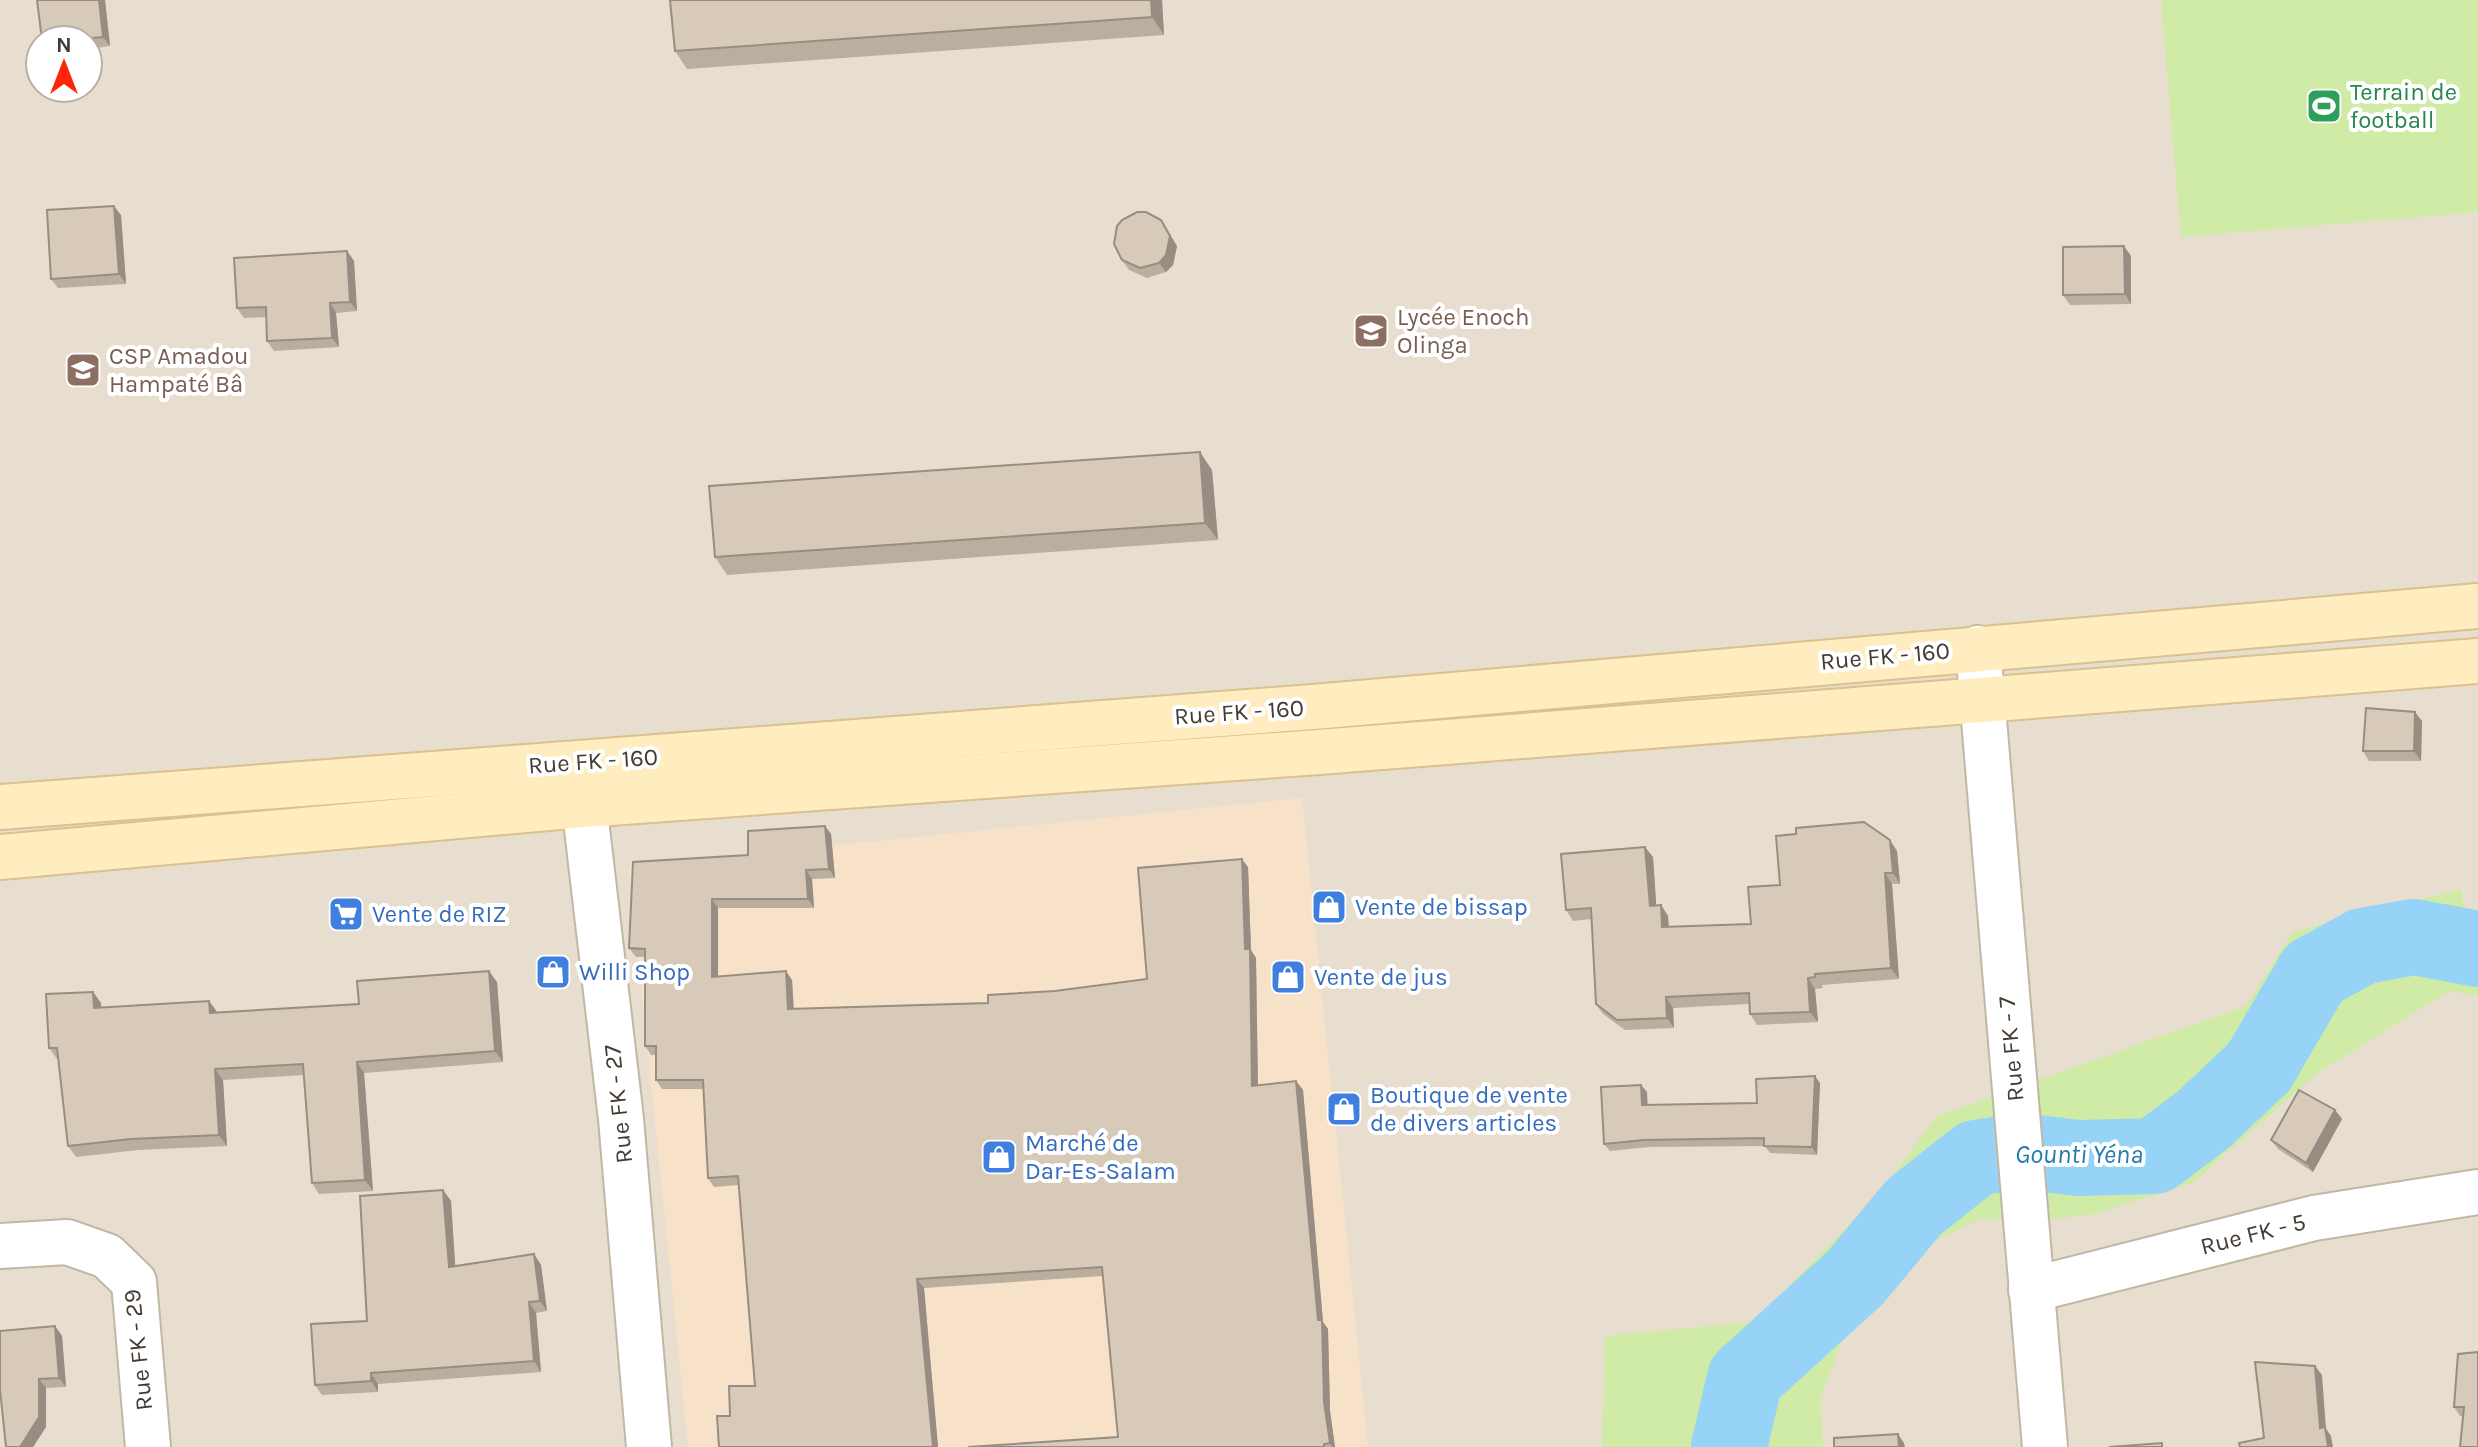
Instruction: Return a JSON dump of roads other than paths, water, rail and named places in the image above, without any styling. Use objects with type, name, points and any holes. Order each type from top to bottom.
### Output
[{"type":"main road","name":"Rue FK - 160","points":[[0,857],[218,839],[581,783],[1313,707],[2478,606]]},
{"type":"main road","name":"Rue FK - 160","points":[[0,807],[213,791],[581,783],[1319,752],[2478,661]]},
{"type":"main road","points":[[1313,707],[1319,752]]},
{"type":"main road","points":[[213,791],[218,839]]},
{"type":"street","name":"Rue FK - 7","points":[[1978,648],[2045,1447]]},
{"type":"street","name":"Rue FK - 27","points":[[581,783],[621,1119],[649,1447]]},
{"type":"street","name":"Rue FK - 5","points":[[2031,1290],[2314,1218],[2478,1192]]},
{"type":"street","name":"Rue FK - 29","points":[[0,1246],[67,1242],[107,1256],[134,1282],[148,1447]]},
{"type":"waterway","name":"Gounti Yéna","points":[[1729,1447],[1745,1378],[1855,1278],[1914,1207],[1976,1158],[2020,1151],[2079,1158],[2155,1156],[2204,1119],[2259,1067],[2314,973],[2363,946],[2414,937],[2478,949]]},
{"type":"place","name":"Terrain de football","points":[[2324,106]]},
{"type":"place","name":"Lycée Enoch Olinga","points":[[1371,331]]},
{"type":"place","name":"CSP Amadou Hampaté Bâ","points":[[83,370]]},
{"type":"place","name":"Vente de bissap","points":[[1329,907]]},
{"type":"place","name":"Vente de RIZ","points":[[346,914]]},
{"type":"place","name":"Willi Shop","points":[[553,972]]},
{"type":"place","name":"Vente de jus","points":[[1288,977]]},
{"type":"place","name":"Boutique de vente de divers articles","points":[[1344,1109]]},
{"type":"place","name":"Marché de Dar-Es-Salam","points":[[999,1157]]}]
